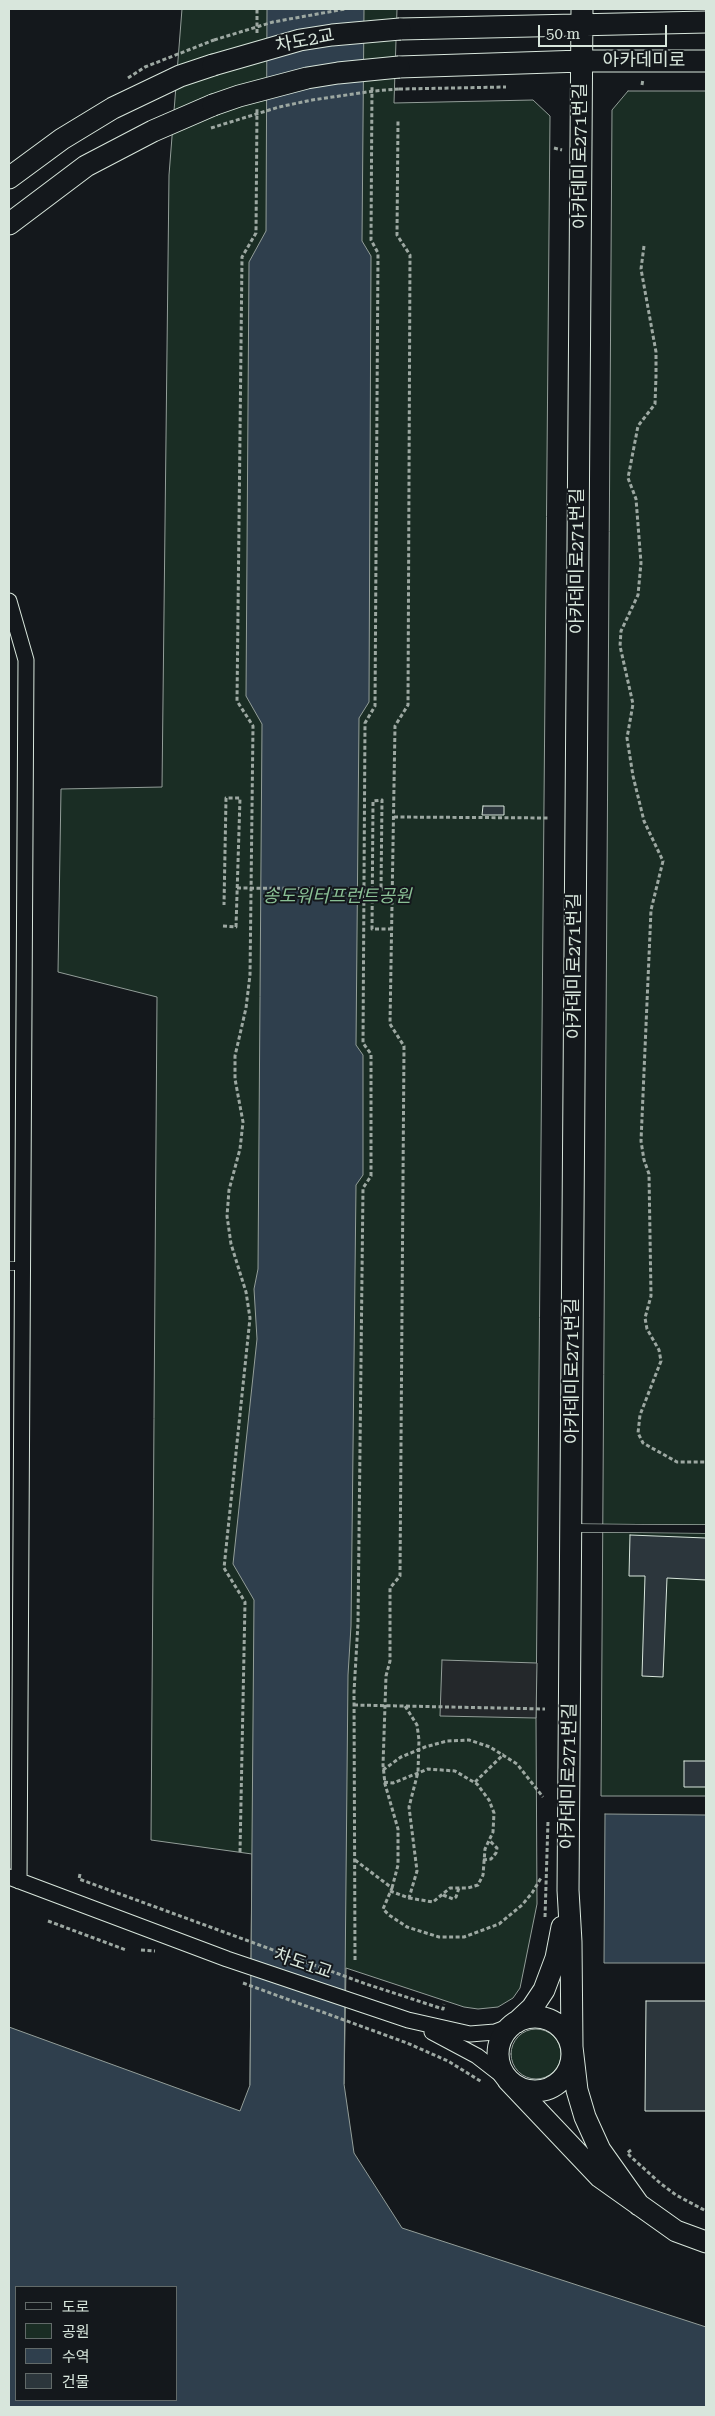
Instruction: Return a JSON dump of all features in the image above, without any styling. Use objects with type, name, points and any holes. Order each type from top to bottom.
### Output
[{"type":"street","points":[[582,34],[706,22]]},
{"type":"street","name":"차도2교","points":[[9,178],[62,139],[113,108],[180,76],[213,64],[300,40],[400,29],[582,34]]},
{"type":"street","name":"차도2교","points":[[9,224],[54,188],[86,166],[153,131],[239,96],[338,72],[399,67],[582,34]]},
{"type":"street","name":"아카데미로","points":[[582,34],[706,61]]},
{"type":"street","name":"아카데미로271번길","points":[[568,1890],[582,34]]},
{"type":"street","points":[[9,602],[26,660],[16,1266],[14,1879]]},
{"type":"street","name":"차도1교","points":[[14,1879],[228,1959],[408,2020]]},
{"type":"street","points":[[498,2083],[500,2067],[498,2052],[503,2036],[532,2008],[544,1990],[561,1936],[568,1890]]},
{"type":"street","points":[[498,2083],[528,2091],[551,2088],[558,2084],[568,2072],[571,2064],[571,1942],[568,1890]]},
{"type":"street","points":[[408,2020],[470,2034],[495,2032],[537,2017],[553,2022],[565,2032],[572,2048],[577,2090],[590,2129],[609,2164],[639,2205]]},
{"type":"street","points":[[408,2020],[476,2056],[498,2083],[600,2177],[676,2231],[706,2242]]},
{"type":"lane","points":[[572,1528],[706,1529]]},
{"type":"path","points":[[257,9],[257,38]]},
{"type":"path","points":[[214,40],[273,22],[345,9]]},
{"type":"path","points":[[355,1960],[354,1705],[358,1623],[363,1188],[371,1176],[371,1054],[363,1043],[365,723],[376,706],[378,253],[371,240],[372,86]]},
{"type":"path","points":[[211,128],[279,107],[312,100],[399,89],[506,87]]},
{"type":"path","points":[[240,1852],[245,1602],[224,1568],[250,1318],[246,1292],[231,1244],[227,1216],[229,1190],[240,1149],[243,1122],[235,1078],[234,1056],[246,1008],[250,975],[253,726],[236,701],[242,257],[256,233],[257,106]]},
{"type":"path","points":[[398,120],[397,235],[410,255],[408,705],[395,726],[390,1024],[404,1046],[400,1576],[390,1588],[390,1661],[386,1676],[383,1770],[384,1782],[398,1829],[398,1865],[383,1909],[398,1922],[428,1934],[464,1937],[487,1930],[510,1915],[532,1893],[541,1878]]},
{"type":"path","points":[[554,148],[562,148]]},
{"type":"path","points":[[644,246],[642,269],[656,352],[655,404],[638,426],[628,478],[636,499],[641,563],[638,595],[620,631],[620,646],[633,704],[627,738],[633,776],[644,821],[663,862],[651,910],[641,1141],[644,1160],[650,1174],[651,1296],[645,1318],[647,1329],[659,1350],[661,1361],[640,1415],[638,1433],[643,1443],[677,1462],[706,1462]]},
{"type":"path","points":[[223,926],[236,927],[240,798],[226,798],[224,905]]},
{"type":"path","points":[[392,929],[372,929],[373,800],[382,800],[381,889],[393,889]]},
{"type":"path","points":[[394,817],[550,818]]},
{"type":"path","points":[[237,888],[372,889]]},
{"type":"path","points":[[354,1705],[545,1709]]},
{"type":"path","points":[[405,1706],[417,1725],[420,1749],[418,1772],[409,1806],[417,1863],[414,1886],[409,1898]]},
{"type":"path","points":[[383,1770],[401,1757],[420,1749],[447,1740],[469,1740],[490,1746],[504,1754],[522,1769],[543,1797]]},
{"type":"path","points":[[475,1782],[504,1754]]},
{"type":"path","points":[[355,1860],[391,1890],[409,1898],[428,1903],[437,1901],[450,1888],[474,1887],[480,1882],[484,1872],[483,1860],[485,1849],[490,1841],[494,1827],[494,1813],[489,1800],[475,1782],[460,1773],[432,1769],[418,1772],[393,1783],[384,1782]]},
{"type":"path","points":[[483,1860],[491,1859],[496,1854],[497,1848],[490,1841]]},
{"type":"path","points":[[80,1874],[78,1879],[366,1984],[443,2009],[444,2004]]},
{"type":"path","points":[[443,1895],[453,1899],[456,1897],[459,1888]]},
{"type":"path","points":[[48,1921],[126,1950]]},
{"type":"path","points":[[237,1981],[365,2028],[498,2083]]},
{"type":"path","points":[[631,2150],[628,2153],[630,2156],[660,2183],[676,2195],[706,2211]]},
{"type":"green space","name":"송도워터프런트공원","points":[[182,9],[397,9],[394,103],[533,100],[550,116],[536,1718],[537,1904],[520,1988],[513,1998],[498,2007],[478,2009],[464,2007],[346,1968],[344,2084],[250,2085],[252,1854],[151,1840],[157,997],[58,972],[61,789],[162,787],[169,175]]},
{"type":"green space","points":[[628,91],[706,91],[706,1796],[601,1796],[612,110]]},
{"type":"green space","points":[[531,2029],[541,2029],[554,2036],[561,2049],[561,2059],[554,2072],[541,2079],[531,2079],[522,2075],[515,2068],[511,2059],[511,2049],[515,2040],[522,2033]]},
{"type":"shaded area","points":[[442,1660],[537,1663],[536,1718],[440,1716]]},
{"type":"water","points":[[267,9],[364,9],[362,241],[371,256],[369,702],[359,718],[356,1045],[363,1055],[363,1175],[356,1185],[344,2084],[354,2153],[402,2228],[706,2327],[706,2407],[9,2407],[9,2027],[240,2111],[250,2085],[254,1600],[233,1564],[257,1339],[254,1289],[258,1269],[262,724],[246,696],[249,262],[266,231]]},
{"type":"water","points":[[605,1814],[706,1815],[706,1963],[604,1963]]},
{"type":"building","points":[[483,806],[504,806],[504,815],[482,815]]},
{"type":"building","points":[[630,1535],[706,1538],[706,1580],[667,1578],[663,1677],[642,1676],[645,1576],[629,1576]]},
{"type":"building","points":[[684,1761],[706,1761],[706,1787],[684,1787]]},
{"type":"building","points":[[646,2001],[706,2001],[706,2111],[645,2111]]}]
